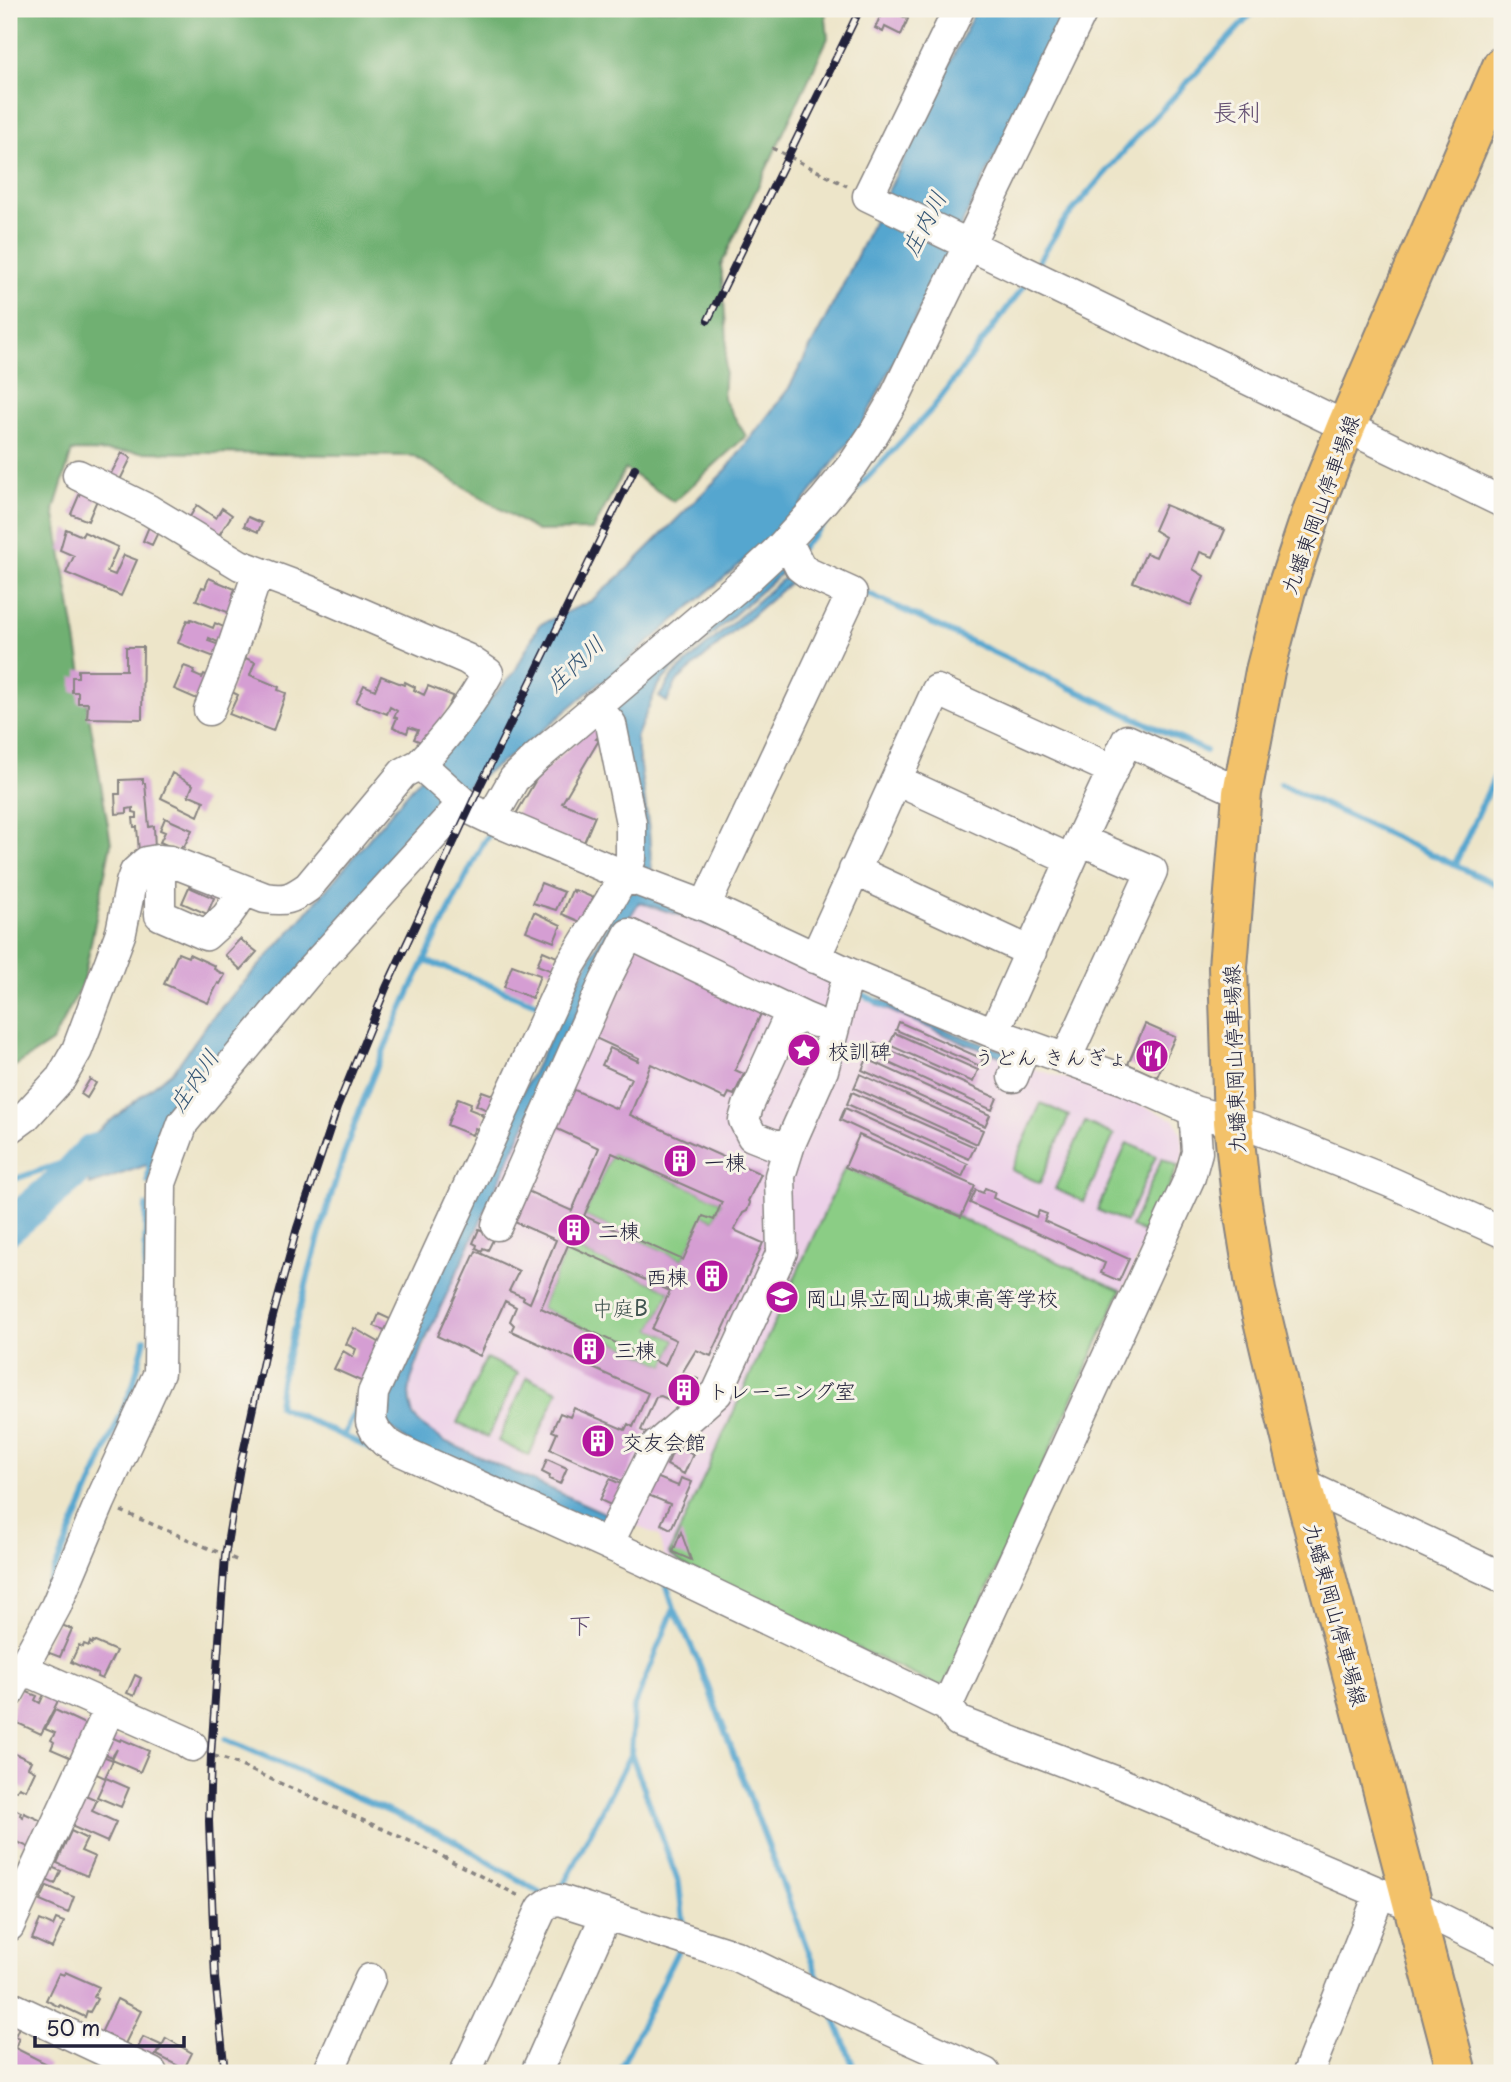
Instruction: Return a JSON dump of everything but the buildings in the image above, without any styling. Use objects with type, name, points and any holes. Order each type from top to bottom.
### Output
[{"type":"main road","name":"九蟠東岡山停車場線","points":[[1457,2073],[1397,1899],[1256,1291],[1241,1197],[1233,1122],[1228,967],[1242,793],[1265,671],[1286,590],[1313,509],[1346,427],[1502,66]]},
{"type":"street","points":[[958,9],[871,197],[1502,502]]},
{"type":"street","points":[[491,819],[514,779],[536,758],[602,707],[633,675],[747,579],[791,548],[874,433],[894,398],[966,243],[1083,9]]},
{"type":"street","points":[[9,1129],[24,1118],[61,1078],[77,1050],[121,932],[135,872],[146,862],[170,861],[265,898],[291,899],[308,887],[403,773],[423,767],[477,693],[488,673],[467,659],[307,590],[240,565],[149,510],[78,475]]},
{"type":"street","points":[[705,906],[852,593],[808,573],[800,567],[791,548]]},
{"type":"street","points":[[209,710],[258,572]]},
{"type":"street","points":[[815,958],[937,690],[1113,770]]},
{"type":"street","points":[[602,707],[611,724],[631,823],[634,880],[570,966],[373,1393],[371,1422],[376,1432],[385,1442],[399,1450],[612,1533],[643,1560],[947,1706],[958,1721],[1122,1784],[1397,1899],[1502,1950]]},
{"type":"street","points":[[994,1033],[1127,740],[1242,793]]},
{"type":"street","points":[[423,767],[461,801],[491,819],[634,880],[705,906],[815,958],[848,981],[994,1033],[1020,1059],[1066,1059],[1125,1080],[1194,1111],[1261,1130],[1502,1231]]},
{"type":"street","points":[[896,780],[1076,850],[1152,871],[1066,1059]]},
{"type":"street","points":[[192,1746],[110,1708],[15,1680],[56,1606],[159,1373],[161,1183],[183,1123],[307,974],[461,801]]},
{"type":"street","points":[[163,860],[160,875],[160,915],[206,935],[226,917],[245,891]]},
{"type":"street","points":[[854,870],[1031,952]]},
{"type":"street","points":[[497,1225],[604,983],[629,934],[834,1031]]},
{"type":"street","points":[[612,1533],[657,1445],[717,1393],[782,1252],[780,1176],[790,1144],[823,1070],[848,981]]},
{"type":"street","points":[[790,1144],[775,1144],[752,1136],[744,1120],[785,1025],[803,1017]]},
{"type":"street","points":[[947,1706],[1191,1177],[1197,1152],[1194,1111]]},
{"type":"street","points":[[1302,1484],[1502,1577]]},
{"type":"street","points":[[9,1926],[110,1708]]},
{"type":"street","points":[[1308,2073],[1397,1899]]},
{"type":"street","points":[[466,2073],[550,1903],[606,1915],[736,1956],[985,2073]]},
{"type":"street","points":[[536,2073],[606,1915]]},
{"type":"street","points":[[328,2073],[370,1979]]},
{"type":"street","points":[[9,2006],[152,2073]]},
{"type":"path","points":[[772,148],[871,197]]},
{"type":"path","points":[[100,1502],[239,1561]]},
{"type":"path","points":[[192,1746],[550,1903]]},
{"type":"shaded area","name":"岡山県立岡山城東高等学校","points":[[639,903],[718,929],[966,1045],[1108,1091],[1175,1120],[1181,1133],[1183,1156],[947,1682],[937,1687],[664,1557],[659,1536],[445,1440],[427,1430],[413,1413],[410,1392],[412,1380],[441,1304],[594,977]]},
{"type":"green space","points":[[9,9],[825,9],[828,38],[721,265],[727,339],[723,398],[746,436],[674,502],[625,469],[593,530],[537,531],[413,456],[72,451],[54,510],[111,843],[83,983],[52,1042],[9,1070]]},
{"type":"green space","points":[[1041,1103],[1069,1116],[1040,1183],[1011,1170]]},
{"type":"green space","points":[[1085,1122],[1114,1135],[1084,1202],[1055,1189]]},
{"type":"green space","points":[[1127,1143],[1156,1156],[1126,1222],[1097,1210]]},
{"type":"green space","points":[[612,1153],[722,1202],[714,1220],[704,1216],[683,1260],[584,1216]]},
{"type":"green space","points":[[1162,1158],[1178,1166],[1148,1234],[1131,1227]]},
{"type":"green space","points":[[845,1167],[1121,1290],[946,1682],[937,1686],[683,1565],[669,1554]]},
{"type":"green space","name":"中庭B","points":[[568,1245],[670,1291],[652,1329],[676,1340],[665,1366],[541,1308]]},
{"type":"green space","points":[[486,1358],[518,1373],[488,1437],[457,1423]]},
{"type":"green space","points":[[527,1377],[558,1391],[529,1456],[498,1441]]},
{"type":"water","points":[[976,9],[1067,9],[863,423],[787,524],[623,664],[641,685],[648,683],[789,553],[795,561],[670,672],[657,687],[636,738],[649,830],[652,874],[831,976],[829,981],[718,928],[639,902],[592,980],[425,1341],[411,1380],[410,1403],[413,1415],[420,1424],[444,1441],[611,1516],[603,1535],[430,1458],[377,1418],[476,1185],[625,889],[607,684],[600,682],[523,747],[465,788],[158,1161],[90,1185],[74,1150],[175,1069],[210,1020],[298,923],[448,745],[514,673],[539,625],[591,601],[620,576],[726,470],[789,388],[841,289]]},
{"type":"water","points":[[795,568],[801,573],[677,681],[667,702],[659,697],[673,675]]},
{"type":"water","points":[[879,999],[958,1035],[1006,1052],[1003,1057],[966,1044],[877,1005]]},
{"type":"waterway","points":[[1035,267],[1063,222],[1137,136],[1256,9]]},
{"type":"waterway","points":[[800,549],[933,408],[1026,283]]},
{"type":"waterway","points":[[860,590],[1206,751]]},
{"type":"waterway","points":[[1455,864],[1502,761]]},
{"type":"waterway","points":[[1280,784],[1502,887]]},
{"type":"waterway","points":[[378,1452],[278,1406],[281,1381],[328,1207],[362,1104],[389,1037],[435,940],[483,843],[490,833],[493,834]]},
{"type":"waterway","points":[[424,961],[454,970],[541,1005]]},
{"type":"waterway","points":[[860,993],[885,1006]]},
{"type":"waterway","name":"庄内川","points":[[9,1227],[70,1175],[90,1153],[120,1142]]},
{"type":"waterway","points":[[9,1181],[83,1156]]},
{"type":"waterway","points":[[148,1181],[150,1157]]},
{"type":"waterway","points":[[145,1293],[146,1206]]},
{"type":"waterway","points":[[14,1654],[45,1593],[133,1386],[145,1339]]},
{"type":"waterway","points":[[344,1436],[360,1399]]},
{"type":"waterway","points":[[666,1583],[822,1988]]},
{"type":"waterway","points":[[560,1892],[631,1753],[634,1707],[674,1608]]},
{"type":"waterway","points":[[226,1739],[451,1839],[544,1895]]},
{"type":"waterway","points":[[631,1753],[679,1884],[684,1929]]},
{"type":"waterway","points":[[618,2073],[680,1946]]},
{"type":"waterway","points":[[833,2014],[856,2073]]},
{"type":"railway","points":[[708,320],[860,9]]},
{"type":"railway","points":[[225,2073],[215,1978],[209,1821],[211,1755],[225,1556],[240,1467],[272,1320],[297,1228],[337,1108],[386,988],[479,788],[635,468]]},
{"type":"place","name":"校訓碑","points":[[804,1050]]},
{"type":"place","name":"うどん きんぎょ","points":[[1152,1056]]},
{"type":"place","name":"一棟","points":[[680,1161]]},
{"type":"place","name":"二棟","points":[[574,1230]]},
{"type":"place","name":"西棟","points":[[712,1276]]},
{"type":"place","name":"岡山県立岡山城東高等学校","points":[[782,1297]]},
{"type":"place","name":"三棟","points":[[589,1349]]},
{"type":"place","name":"トレーニング室","points":[[684,1390]]},
{"type":"place","name":"交友会館","points":[[598,1441]]},
{"type":"district","name":"長利","points":[[1237,111]]},
{"type":"district","name":"下","points":[[580,1624]]}]
